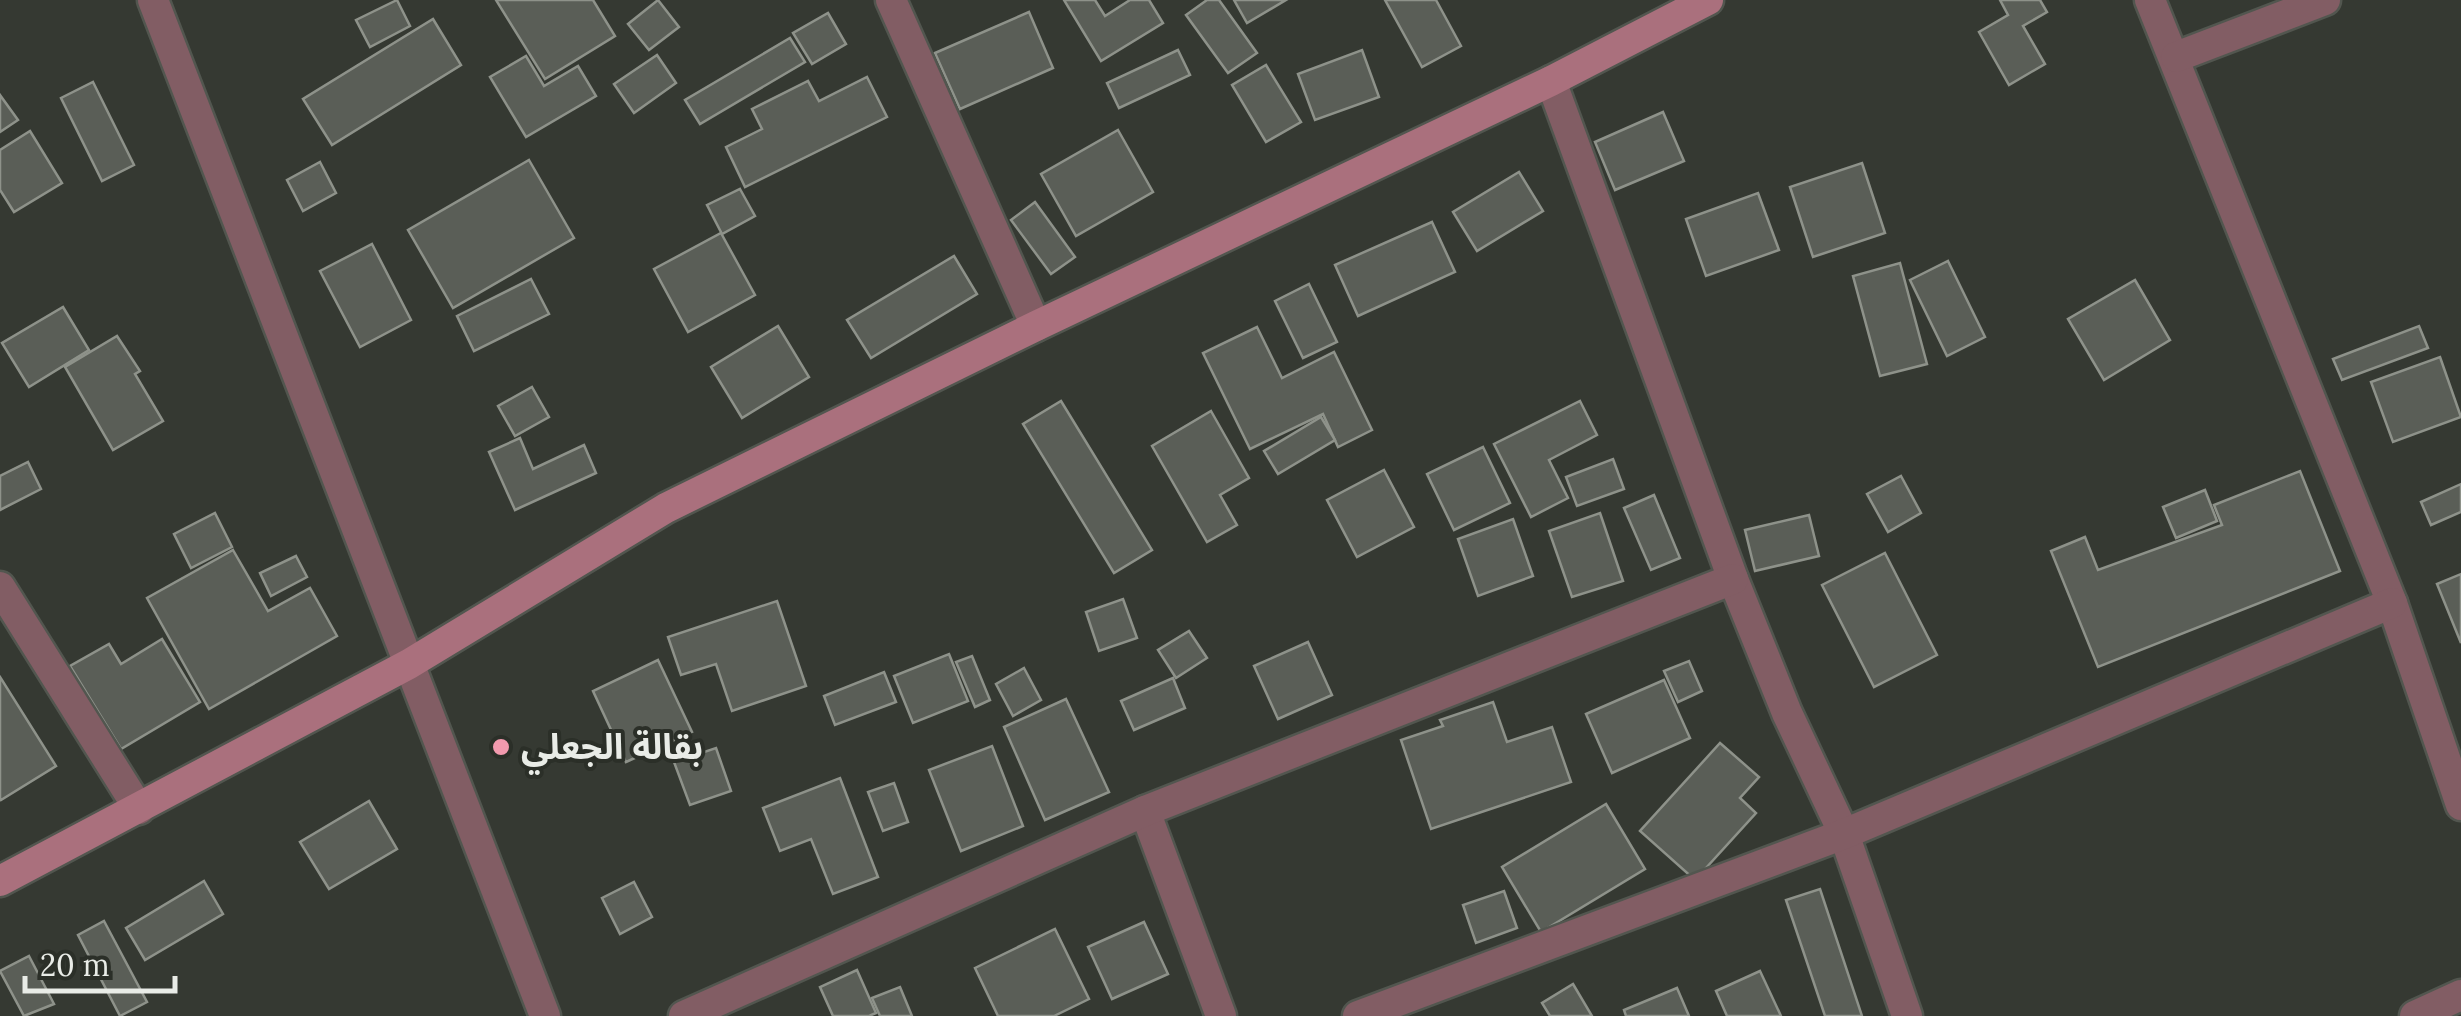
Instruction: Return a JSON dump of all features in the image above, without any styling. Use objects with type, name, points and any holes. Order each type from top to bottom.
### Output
[{"type":"street","points":[[154,0],[545,1016]]},
{"type":"street","points":[[891,0],[1036,326]]},
{"type":"street","points":[[0,881],[409,664],[666,508],[1036,326],[1550,82],[1708,0]]},
{"type":"street","points":[[2150,0],[2392,603],[2459,792]]},
{"type":"street","points":[[2176,58],[2325,0]]},
{"type":"street","points":[[1550,82],[1733,579],[1787,713],[1844,834],[1907,1016]]},
{"type":"street","points":[[684,1016],[1145,811],[1733,579]]},
{"type":"street","points":[[0,587],[140,809]]},
{"type":"street","points":[[1358,1016],[1844,834],[2392,603]]},
{"type":"street","points":[[1145,811],[1220,1016]]},
{"type":"street","points":[[2416,1016],[2461,995]]},
{"type":"building","points":[[397,0],[410,26],[370,47],[356,20]]},
{"type":"building","points":[[496,0],[593,0],[615,36],[545,79]]},
{"type":"building","points":[[658,0],[679,27],[649,50],[628,24]]},
{"type":"building","points":[[1064,0],[1095,0],[1105,16],[1130,0],[1149,0],[1163,23],[1101,61]]},
{"type":"building","points":[[1207,0],[1219,0],[1257,53],[1228,73],[1186,15]]},
{"type":"building","points":[[1234,0],[1286,0],[1247,23]]},
{"type":"building","points":[[1385,0],[1436,0],[1461,46],[1422,67]]},
{"type":"building","points":[[2000,0],[2040,0],[2047,12],[2023,26],[2045,64],[2009,85],[1979,32],[2008,15]]},
{"type":"building","points":[[1029,12],[1053,68],[960,109],[935,53]]},
{"type":"building","points":[[828,13],[846,44],[812,64],[793,33]]},
{"type":"building","points":[[433,19],[461,65],[332,145],[303,99]]},
{"type":"building","points":[[790,38],[805,62],[700,124],[685,100]]},
{"type":"building","points":[[1178,50],[1190,75],[1119,108],[1107,83]]},
{"type":"building","points":[[1362,50],[1379,97],[1315,120],[1298,74]]},
{"type":"building","points":[[657,55],[676,83],[634,113],[614,84]]},
{"type":"building","points":[[526,56],[544,86],[578,66],[596,96],[526,137],[490,77]]},
{"type":"building","points":[[1266,65],[1301,122],[1266,142],[1232,85]]},
{"type":"building","points":[[867,77],[887,117],[745,187],[726,147],[762,129],[752,109],[808,81],[819,101]]},
{"type":"building","points":[[93,82],[134,165],[102,181],[61,98]]},
{"type":"building","points":[[0,95],[18,120],[0,132]]},
{"type":"building","points":[[1663,112],[1684,161],[1615,190],[1595,142]]},
{"type":"building","points":[[1118,130],[1153,192],[1076,236],[1041,174]]},
{"type":"building","points":[[30,131],[62,183],[14,212],[0,190],[0,150]]},
{"type":"building","points":[[529,160],[574,238],[453,308],[408,230]]},
{"type":"building","points":[[320,162],[336,193],[303,211],[287,180]]},
{"type":"building","points":[[1862,163],[1885,233],[1813,257],[1790,187]]},
{"type":"building","points":[[1519,172],[1543,211],[1477,251],[1453,212]]},
{"type":"building","points":[[740,189],[755,216],[722,234],[707,205]]},
{"type":"building","points":[[1758,193],[1779,250],[1706,276],[1686,219]]},
{"type":"building","points":[[1035,202],[1075,257],[1051,274],[1011,220]]},
{"type":"building","points":[[1432,222],[1455,272],[1358,316],[1335,265]]},
{"type":"building","points":[[721,233],[755,295],[688,332],[654,269]]},
{"type":"building","points":[[372,244],[411,320],[360,347],[320,271]]},
{"type":"building","points":[[954,256],[977,294],[871,358],[847,320]]},
{"type":"building","points":[[1948,261],[1985,337],[1947,356],[1910,280]]},
{"type":"building","points":[[1900,263],[1927,364],[1880,376],[1853,276]]},
{"type":"building","points":[[531,279],[549,314],[474,351],[457,316]]},
{"type":"building","points":[[2135,280],[2170,340],[2104,380],[2068,319]]},
{"type":"building","points":[[1309,284],[1337,342],[1303,358],[1275,301]]},
{"type":"building","points":[[63,307],[89,350],[29,387],[2,343]]},
{"type":"building","points":[[778,326],[809,377],[742,418],[711,367]]},
{"type":"building","points":[[2419,326],[2428,348],[2342,380],[2333,359]]},
{"type":"building","points":[[1257,327],[1282,378],[1334,352],[1372,430],[1338,447],[1323,414],[1250,449],[1203,353]]},
{"type":"building","points":[[117,336],[140,371],[135,374],[163,421],[113,450],[65,367]]},
{"type":"building","points":[[2440,357],[2461,417],[2393,442],[2371,382]]},
{"type":"building","points":[[532,387],[549,417],[515,436],[498,406]]},
{"type":"building","points":[[1061,401],[1152,550],[1114,573],[1023,424]]},
{"type":"building","points":[[1580,401],[1597,435],[1549,460],[1568,498],[1531,517],[1494,444]]},
{"type":"building","points":[[1211,411],[1249,478],[1220,495],[1237,525],[1207,542],[1152,446]]},
{"type":"building","points":[[1321,417],[1335,440],[1278,474],[1264,451]]},
{"type":"building","points":[[520,438],[533,469],[584,445],[596,473],[515,510],[489,452]]},
{"type":"building","points":[[1483,447],[1510,503],[1454,530],[1427,474]]},
{"type":"building","points":[[1613,459],[1624,489],[1577,506],[1566,477]]},
{"type":"building","points":[[28,462],[41,489],[0,510],[0,476]]},
{"type":"building","points":[[1384,470],[1414,527],[1357,557],[1327,500]]},
{"type":"building","points":[[2300,471],[2340,571],[2098,667],[2051,551],[2085,537],[2098,570],[2222,525],[2214,505]]},
{"type":"building","points":[[1901,476],[1921,513],[1888,532],[1867,494]]},
{"type":"building","points":[[2461,484],[2461,512],[2431,525],[2421,502]]},
{"type":"building","points":[[2205,490],[2217,521],[2176,538],[2163,507]]},
{"type":"building","points":[[1654,495],[1680,558],[1651,570],[1624,508]]},
{"type":"building","points":[[215,513],[232,547],[191,568],[174,534]]},
{"type":"building","points":[[1600,513],[1623,581],[1572,597],[1549,531]]},
{"type":"building","points":[[1809,515],[1819,556],[1755,571],[1745,530]]},
{"type":"building","points":[[1513,519],[1533,576],[1478,596],[1458,539]]},
{"type":"building","points":[[233,550],[268,611],[310,588],[337,636],[209,709],[147,598]]},
{"type":"building","points":[[1885,553],[1937,655],[1874,687],[1822,585]]},
{"type":"building","points":[[296,556],[307,577],[271,596],[260,573]]},
{"type":"building","points":[[2461,574],[2461,643],[2437,584]]},
{"type":"building","points":[[1123,599],[1137,638],[1099,651],[1086,612]]},
{"type":"building","points":[[777,601],[806,686],[732,711],[716,664],[681,675],[668,637]]},
{"type":"building","points":[[1189,631],[1207,658],[1176,678],[1158,650]]},
{"type":"building","points":[[162,639],[200,702],[121,749],[70,666],[109,644],[121,664]]},
{"type":"building","points":[[1308,642],[1332,695],[1278,719],[1254,666]]},
{"type":"building","points":[[949,654],[968,701],[913,723],[894,676]]},
{"type":"building","points":[[972,656],[990,700],[975,707],[956,662]]},
{"type":"building","points":[[658,660],[692,732],[626,762],[593,691]]},
{"type":"building","points":[[1689,661],[1702,691],[1678,702],[1664,671]]},
{"type":"building","points":[[1024,668],[1041,700],[1013,716],[996,684]]},
{"type":"building","points":[[884,672],[896,702],[835,725],[824,696]]},
{"type":"building","points":[[0,677],[56,766],[1,800],[0,798]]},
{"type":"building","points":[[1173,678],[1185,708],[1134,730],[1121,701]]},
{"type":"building","points":[[1664,680],[1690,738],[1612,773],[1586,714]]},
{"type":"building","points":[[1066,699],[1109,792],[1045,820],[1004,727]]},
{"type":"building","points":[[1493,702],[1507,742],[1552,727],[1571,782],[1431,829],[1401,740],[1443,726],[1440,720]]},
{"type":"building","points":[[1720,743],[1759,777],[1740,798],[1756,813],[1695,880],[1640,831]]},
{"type":"building","points":[[992,746],[1023,826],[961,851],[929,770]]},
{"type":"building","points":[[716,748],[731,791],[690,805],[674,762]]},
{"type":"building","points":[[840,778],[878,877],[833,894],[811,839],[780,851],[763,808]]},
{"type":"building","points":[[894,783],[908,822],[883,831],[868,792]]},
{"type":"building","points":[[369,801],[397,849],[329,889],[300,842]]},
{"type":"building","points":[[1606,804],[1645,869],[1541,932],[1502,867]]},
{"type":"building","points":[[204,881],[223,914],[145,960],[126,928]]},
{"type":"building","points":[[634,882],[652,917],[620,934],[602,898]]},
{"type":"building","points":[[1820,889],[1862,1016],[1825,1016],[1786,900]]},
{"type":"building","points":[[1504,891],[1517,928],[1476,943],[1463,905]]},
{"type":"building","points":[[104,921],[147,1002],[120,1016],[78,935]]},
{"type":"building","points":[[1144,922],[1168,974],[1112,999],[1088,947]]},
{"type":"building","points":[[1055,929],[1089,999],[1054,1016],[998,1016],[975,968]]},
{"type":"building","points":[[29,956],[54,1004],[24,1016],[0,971]]},
{"type":"building","points":[[857,970],[876,1013],[833,1016],[820,987]]},
{"type":"building","points":[[1760,971],[1781,1016],[1727,1016],[1716,991]]},
{"type":"building","points":[[1573,984],[1592,1016],[1550,1016],[1542,1003]]},
{"type":"building","points":[[900,987],[912,1016],[880,1016],[872,998]]},
{"type":"building","points":[[1677,988],[1689,1016],[1626,1016],[1624,1010]]},
{"type":"place","name":"بقالة الجعلي","points":[[501,747]]}]
